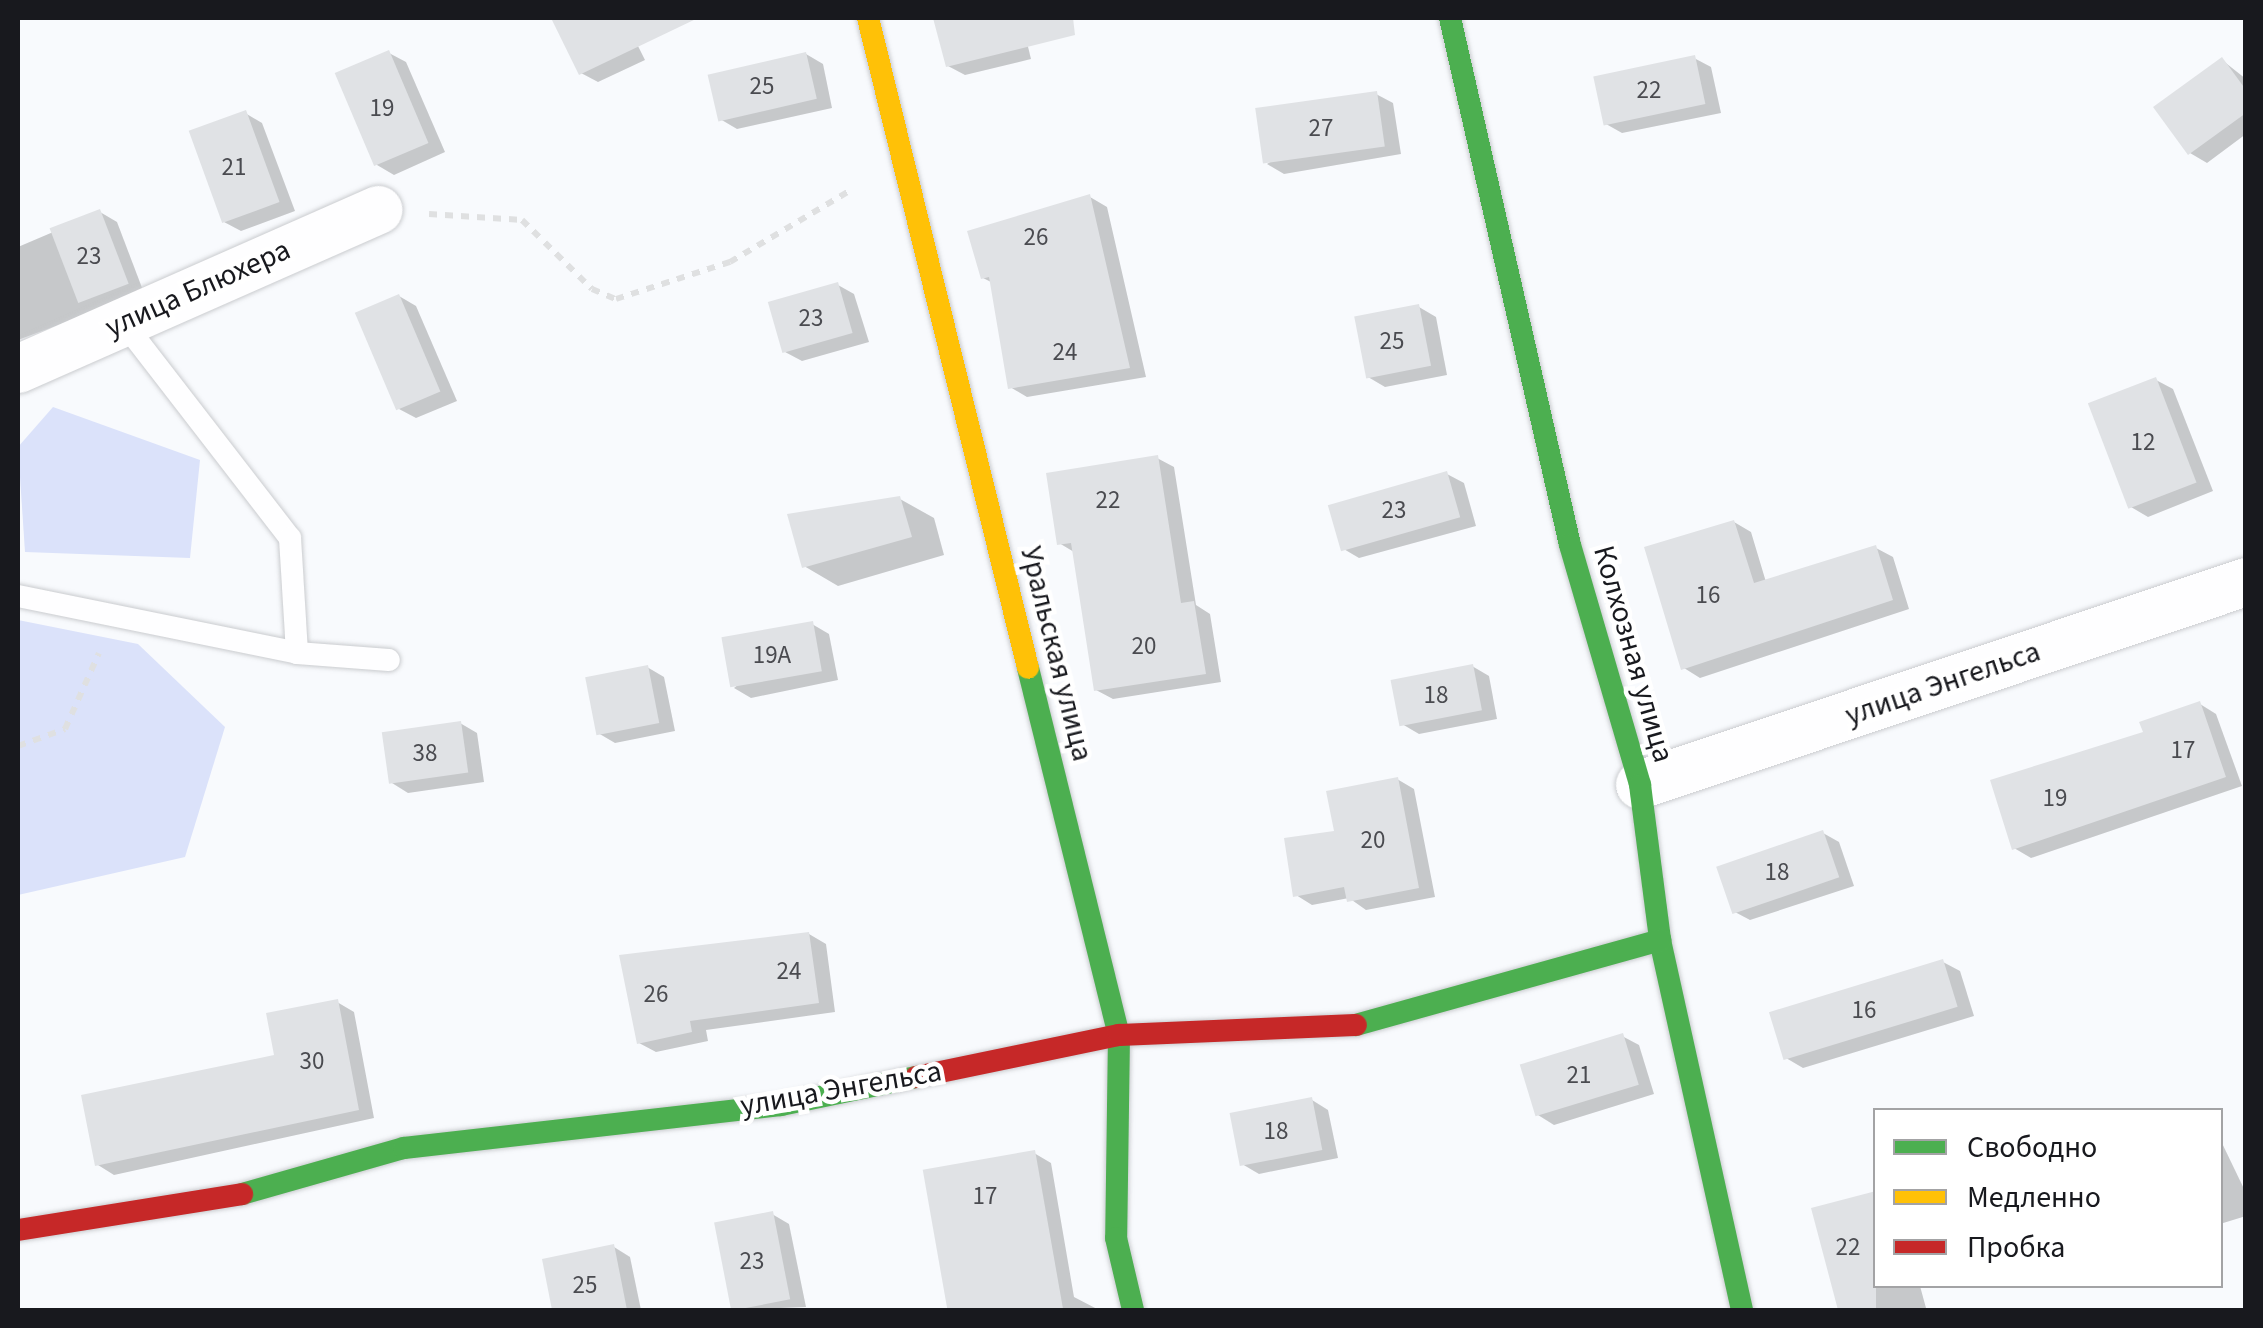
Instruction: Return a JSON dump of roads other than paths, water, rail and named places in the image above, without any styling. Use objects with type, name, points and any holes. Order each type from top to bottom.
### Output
[{"type":"street","name":"Уральская улица","points":[[868,18],[1119,1035],[1116,1238],[1134,1310]]},
{"type":"street","name":"Колхозная улица","points":[[1450,18],[1565,526],[1640,785],[1660,940],[1742,1310]]},
{"type":"street","name":"улица Блюхера","points":[[18,368],[378,210]]},
{"type":"street","name":"улица Энгельса","points":[[1640,785],[2246,582]]},
{"type":"street","name":"улица Энгельса","points":[[18,1230],[219,1201],[404,1148],[781,1104],[1119,1035],[1368,1025],[1660,940]]},
{"type":"lane","points":[[123,322],[290,538],[297,653]]},
{"type":"lane","points":[[18,596],[297,653],[389,660]]}]
